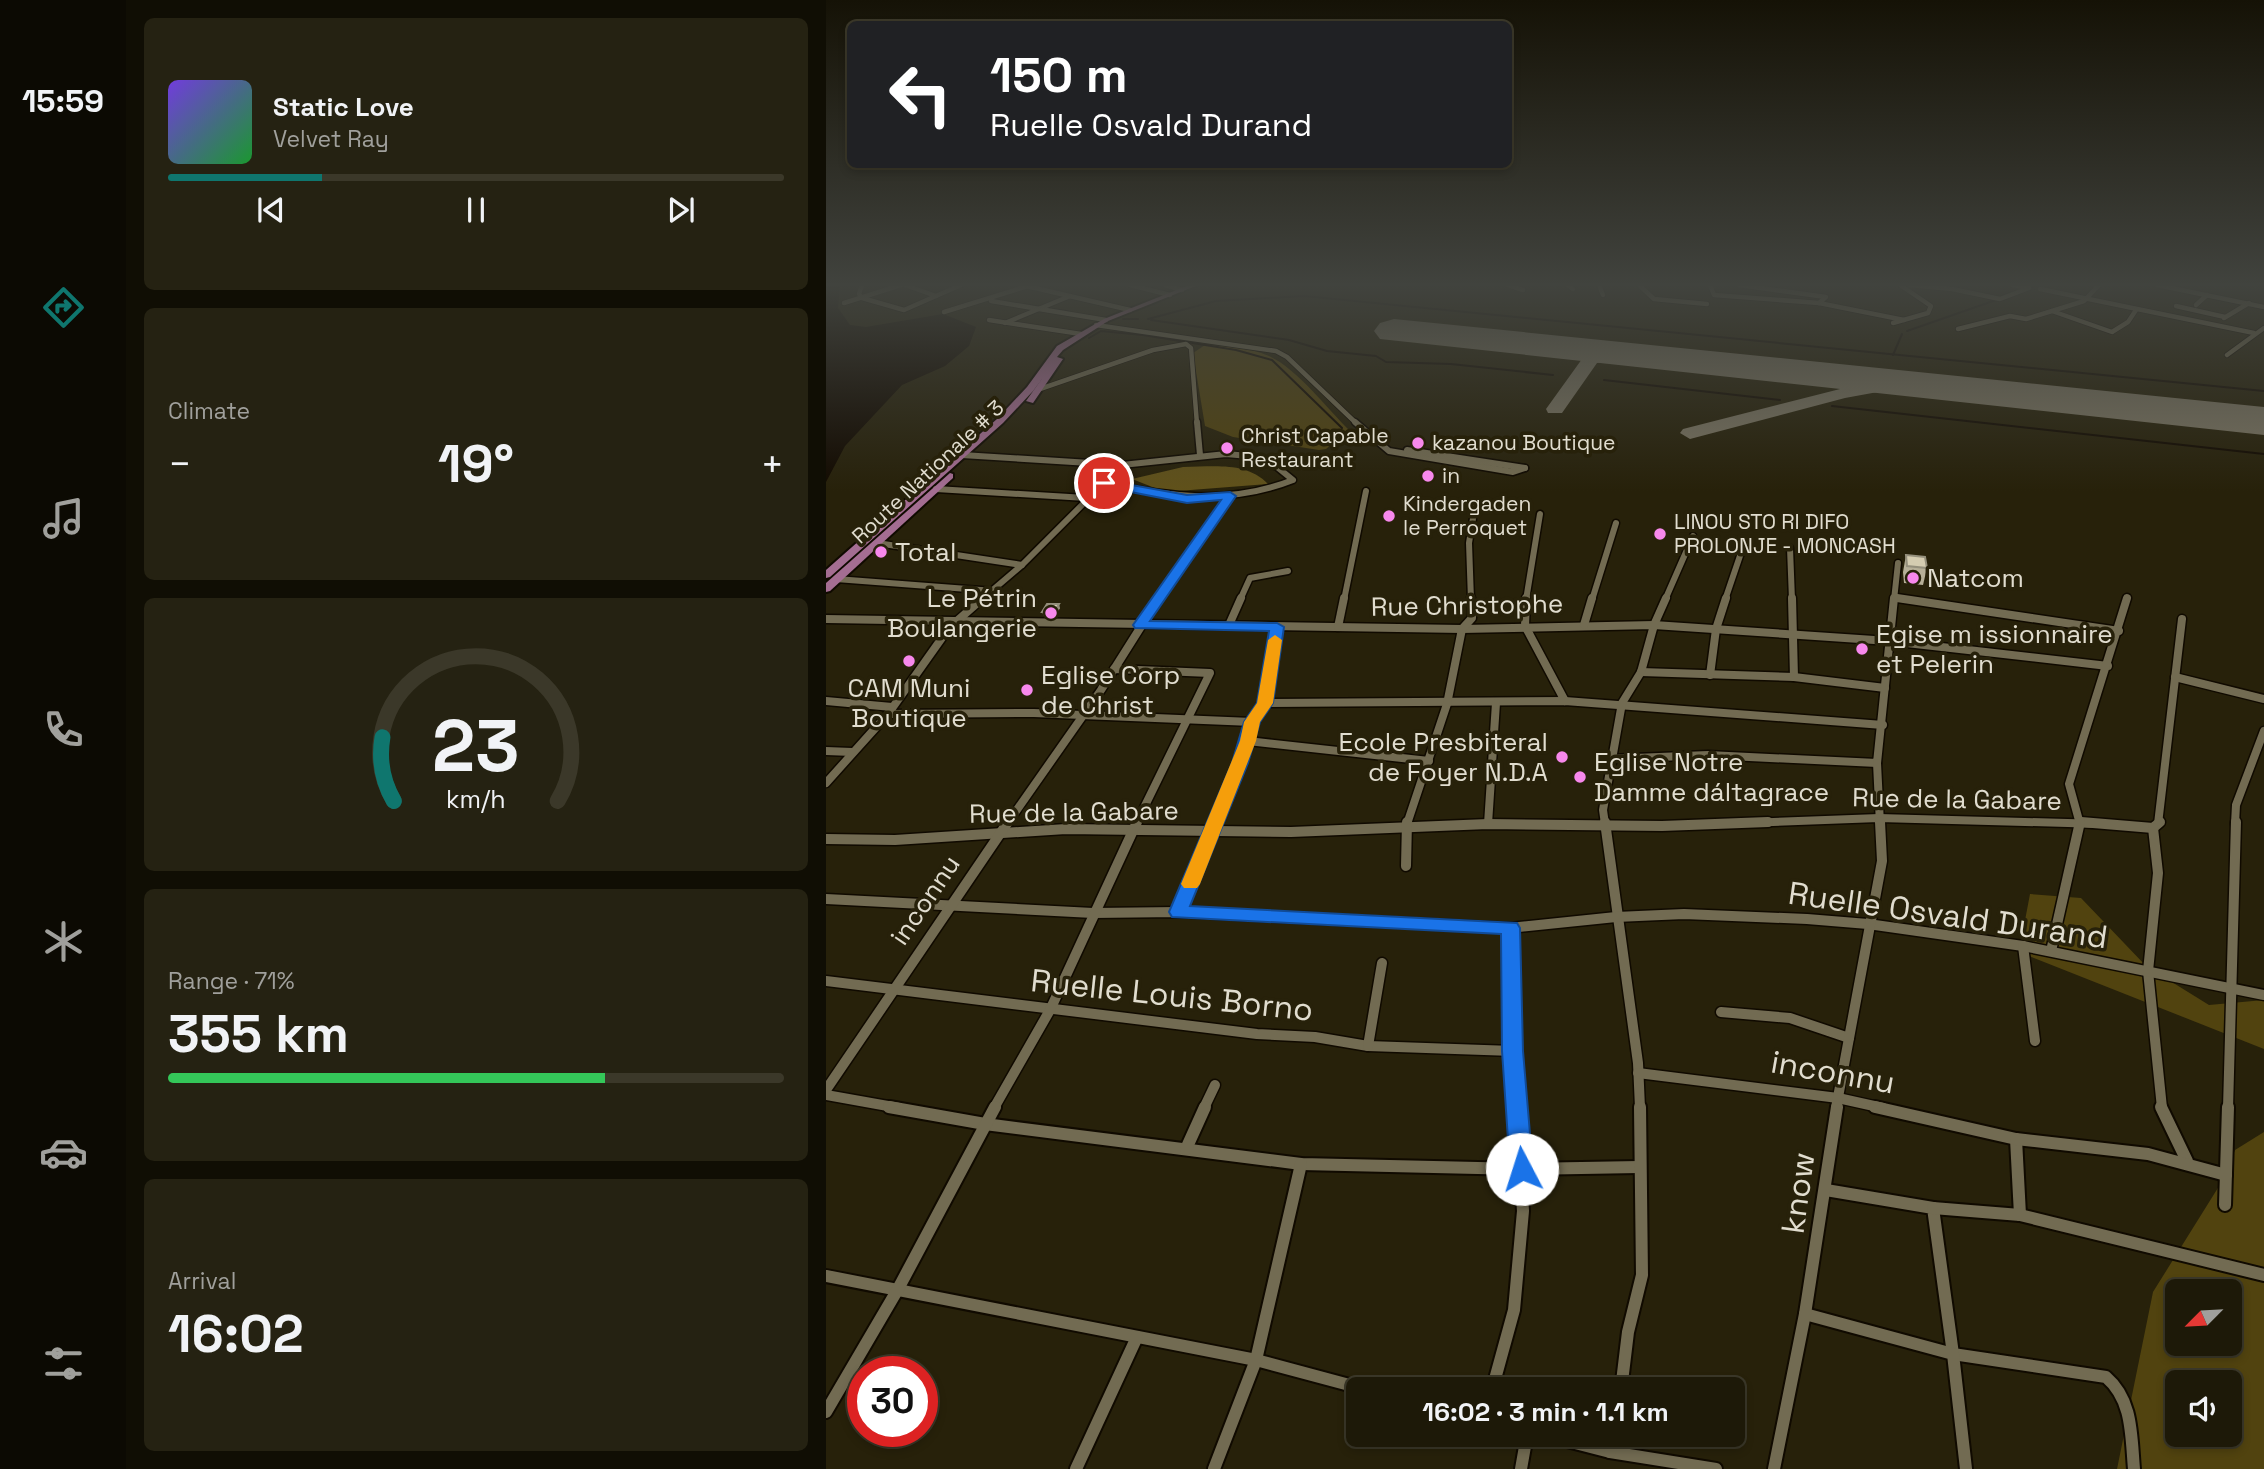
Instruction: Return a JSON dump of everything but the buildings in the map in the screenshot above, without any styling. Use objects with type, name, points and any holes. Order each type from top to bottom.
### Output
[{"type":"main road","name":"Route Nationale # 3","points":[[826,575],[1017,405],[1053,354]]},
{"type":"main road","name":"Route Nationale # 3","points":[[826,589],[973,456],[1040,389],[1063,354]]},
{"type":"main road","points":[[885,522],[898,524]]},
{"type":"street","points":[[1040,389],[1143,354]]},
{"type":"street","points":[[1191,354],[1200,455]]},
{"type":"street","points":[[1281,354],[1380,445],[1399,454],[1513,472],[1525,468],[1515,464],[1380,445]]},
{"type":"street","points":[[962,455],[1122,465],[1152,464],[1200,455],[1249,456],[1277,467],[1293,480],[1279,487],[1230,496],[1187,499],[1104,483]]},
{"type":"street","points":[[826,783],[890,710],[949,628],[1022,565],[1086,498],[1122,465]]},
{"type":"street","points":[[936,489],[1086,498]]},
{"type":"street","points":[[1338,627],[1366,491]]},
{"type":"street","name":"inconnu","points":[[1230,496],[1140,625],[1084,715],[950,904],[826,1093],[985,1124],[1301,1164],[1522,1169],[1639,1167]]},
{"type":"street","points":[[1406,866],[1406,826],[1447,704],[1462,629],[1472,618],[1469,543],[1475,506]]},
{"type":"street","points":[[1540,514],[1527,589],[1525,626],[1565,701]]},
{"type":"street","points":[[1584,625],[1616,523]]},
{"type":"street","points":[[1623,1377],[1628,1332],[1643,1275],[1638,1073],[1603,824],[1610,759],[1622,703],[1641,672],[1654,625],[1693,536]]},
{"type":"street","points":[[877,543],[1022,565]]},
{"type":"street","points":[[1710,675],[1716,629],[1744,544]]},
{"type":"street","points":[[1790,548],[1794,677]]},
{"type":"street","points":[[1868,924],[1882,861],[1877,763],[1884,721],[1898,563]]},
{"type":"street","points":[[1229,625],[1250,578],[1288,571]]},
{"type":"street","points":[[836,579],[994,591]]},
{"type":"street","points":[[1894,598],[2119,631]]},
{"type":"street","points":[[2051,951],[2080,822],[2069,784],[2119,631],[2127,598]]},
{"type":"street","name":"Rue Christophe","points":[[826,619],[1462,629],[1654,625],[1889,641],[2108,666]]},
{"type":"street","points":[[2182,619],[2160,822],[2153,828],[2158,873],[2148,971],[2159,1102],[2187,1161]]},
{"type":"street","points":[[1178,912],[1214,829],[1248,741],[1252,722],[1265,703],[1277,627]]},
{"type":"street","points":[[826,1412],[898,1289],[985,1124],[1050,1010],[1093,913],[1210,673],[1114,669]]},
{"type":"street","points":[[1641,672],[1794,677],[1885,688]]},
{"type":"street","points":[[2175,677],[2264,699]]},
{"type":"street","points":[[826,701],[890,710],[1252,722]]},
{"type":"street","points":[[1265,703],[1447,704],[1565,701],[1884,721]]},
{"type":"street","points":[[1488,824],[1496,703]]},
{"type":"street","points":[[2225,1205],[2236,805],[2264,731]]},
{"type":"street","points":[[1248,741],[1429,761]]},
{"type":"street","points":[[826,751],[852,752]]},
{"type":"street","points":[[1610,759],[1708,755],[1809,762],[1877,763]]},
{"type":"street","name":"Rue de la Gabare","points":[[826,839],[895,840],[1066,828],[1132,832],[1214,829],[1291,832],[1488,824],[1662,826],[1879,818],[2080,822],[2153,828]]},
{"type":"street","name":"Ruelle Osvald Durand","points":[[826,899],[1093,913],[1178,912],[1510,928],[1616,917],[1752,916],[1868,924],[2023,946],[2264,995]]},
{"type":"street","name":"know","points":[[1774,1469],[1805,1314],[1868,924]]},
{"type":"street","points":[[1496,1377],[1514,1310],[1519,1272],[1522,1169],[1513,1051],[1510,928]]},
{"type":"street","points":[[2023,946],[2035,1041]]},
{"type":"street","points":[[1368,1046],[1382,963]]},
{"type":"street","name":"Ruelle Louis Borno","points":[[826,981],[1257,1034],[1315,1037],[1368,1046],[1513,1051]]},
{"type":"street","name":"inconnu","points":[[1721,1012],[1790,1018],[1849,1038]]},
{"type":"street","name":"inconnu","points":[[1638,1073],[1838,1098],[2016,1139],[2114,1146],[2187,1161],[2225,1175]]},
{"type":"street","points":[[1186,1149],[1215,1085]]},
{"type":"street","points":[[2016,1139],[2020,1215]]},
{"type":"street","points":[[1214,1469],[1256,1360],[1301,1164]]},
{"type":"street","points":[[1826,1190],[1933,1208],[2020,1215],[2264,1275]]},
{"type":"street","points":[[1933,1208],[1966,1469]]},
{"type":"street","points":[[826,1276],[1256,1360],[1346,1384]]},
{"type":"street","points":[[1805,1314],[1953,1354],[2105,1377],[2116,1383],[2124,1394],[2134,1469]]},
{"type":"street","points":[[1076,1469],[1137,1337]]},
{"type":"street","points":[[1521,1469],[1525,1447]]},
{"type":"street","points":[[1591,1447],[1716,1469]]},
{"type":"street","points":[[1610,1452],[1611,1447]]},
{"type":"shaded area","points":[[826,354],[960,354],[945,366],[902,385],[845,446],[826,482]]},
{"type":"shaded area","points":[[1193,354],[1261,354],[1290,370],[1349,430],[1326,449],[1319,450],[1233,437],[1205,426]]},
{"type":"shaded area","points":[[1217,466],[1239,469],[1250,472],[1268,484],[1165,492],[1132,479],[1183,467]]},
{"type":"shaded area","points":[[2030,894],[2081,898],[2146,966],[2209,1005],[2264,1000],[2264,1049],[2019,952]]},
{"type":"shaded area","points":[[2264,1132],[2264,1469],[2117,1469],[2153,1292],[2226,1175],[2235,1150]]},
{"type":"waterway","points":[[1249,354],[1272,360],[1342,428]]},
{"type":"waterway","points":[[1352,354],[1376,356],[1386,362],[1451,364],[1553,375]]},
{"type":"waterway","points":[[1886,354],[1893,354]]},
{"type":"waterway","points":[[1893,354],[2264,391]]},
{"type":"waterway","points":[[1604,380],[1780,400]]},
{"type":"waterway","points":[[1832,406],[2264,454]]},
{"type":"taxiway","points":[[1586,354],[1591,359]]},
{"type":"taxiway","points":[[1591,359],[1615,354]]},
{"type":"taxiway","points":[[1555,409],[1591,359]]},
{"type":"taxiway","points":[[1690,433],[1844,393],[1899,383]]},
{"type":"runway","points":[[1612,354],[2264,421]]},
{"type":"slow traffic","points":[[1190,884],[1248,741],[1252,722],[1265,703],[1275,640]]},
{"type":"place","name":"kazanou Boutique","points":[[1418,443]]},
{"type":"place","name":"Christ Capable Restaurant","points":[[1227,448]]},
{"type":"place","name":"in","points":[[1428,476]]},
{"type":"place","name":"Kindergaden le Perroquet","points":[[1389,516]]},
{"type":"place","name":"LINOU STO RI DIFO PROLONJE - MONCASH","points":[[1660,534]]},
{"type":"place","name":"Total","points":[[881,552]]},
{"type":"place","name":"Natcom","points":[[1913,578]]},
{"type":"place","name":"Le Pétrin Boulangerie","points":[[1051,613]]},
{"type":"place","name":"Egise m issionnaire et Pelerin","points":[[1862,649]]},
{"type":"place","name":"CAM Muni Boutique","points":[[909,661]]},
{"type":"place","name":"Eglise Corp de Christ","points":[[1027,690]]},
{"type":"place","name":"Ecole Presbiteral de Foyer N.D.A","points":[[1562,757]]},
{"type":"place","name":"Eglise Notre Damme dáltagrace","points":[[1580,777]]},
{"type":"route","points":[[1104,483],[1155,495],[1187,499],[1230,496],[1140,625],[1277,627],[1265,703],[1252,722],[1240,763],[1178,912],[1510,928],[1513,1051],[1522,1169]]}]
